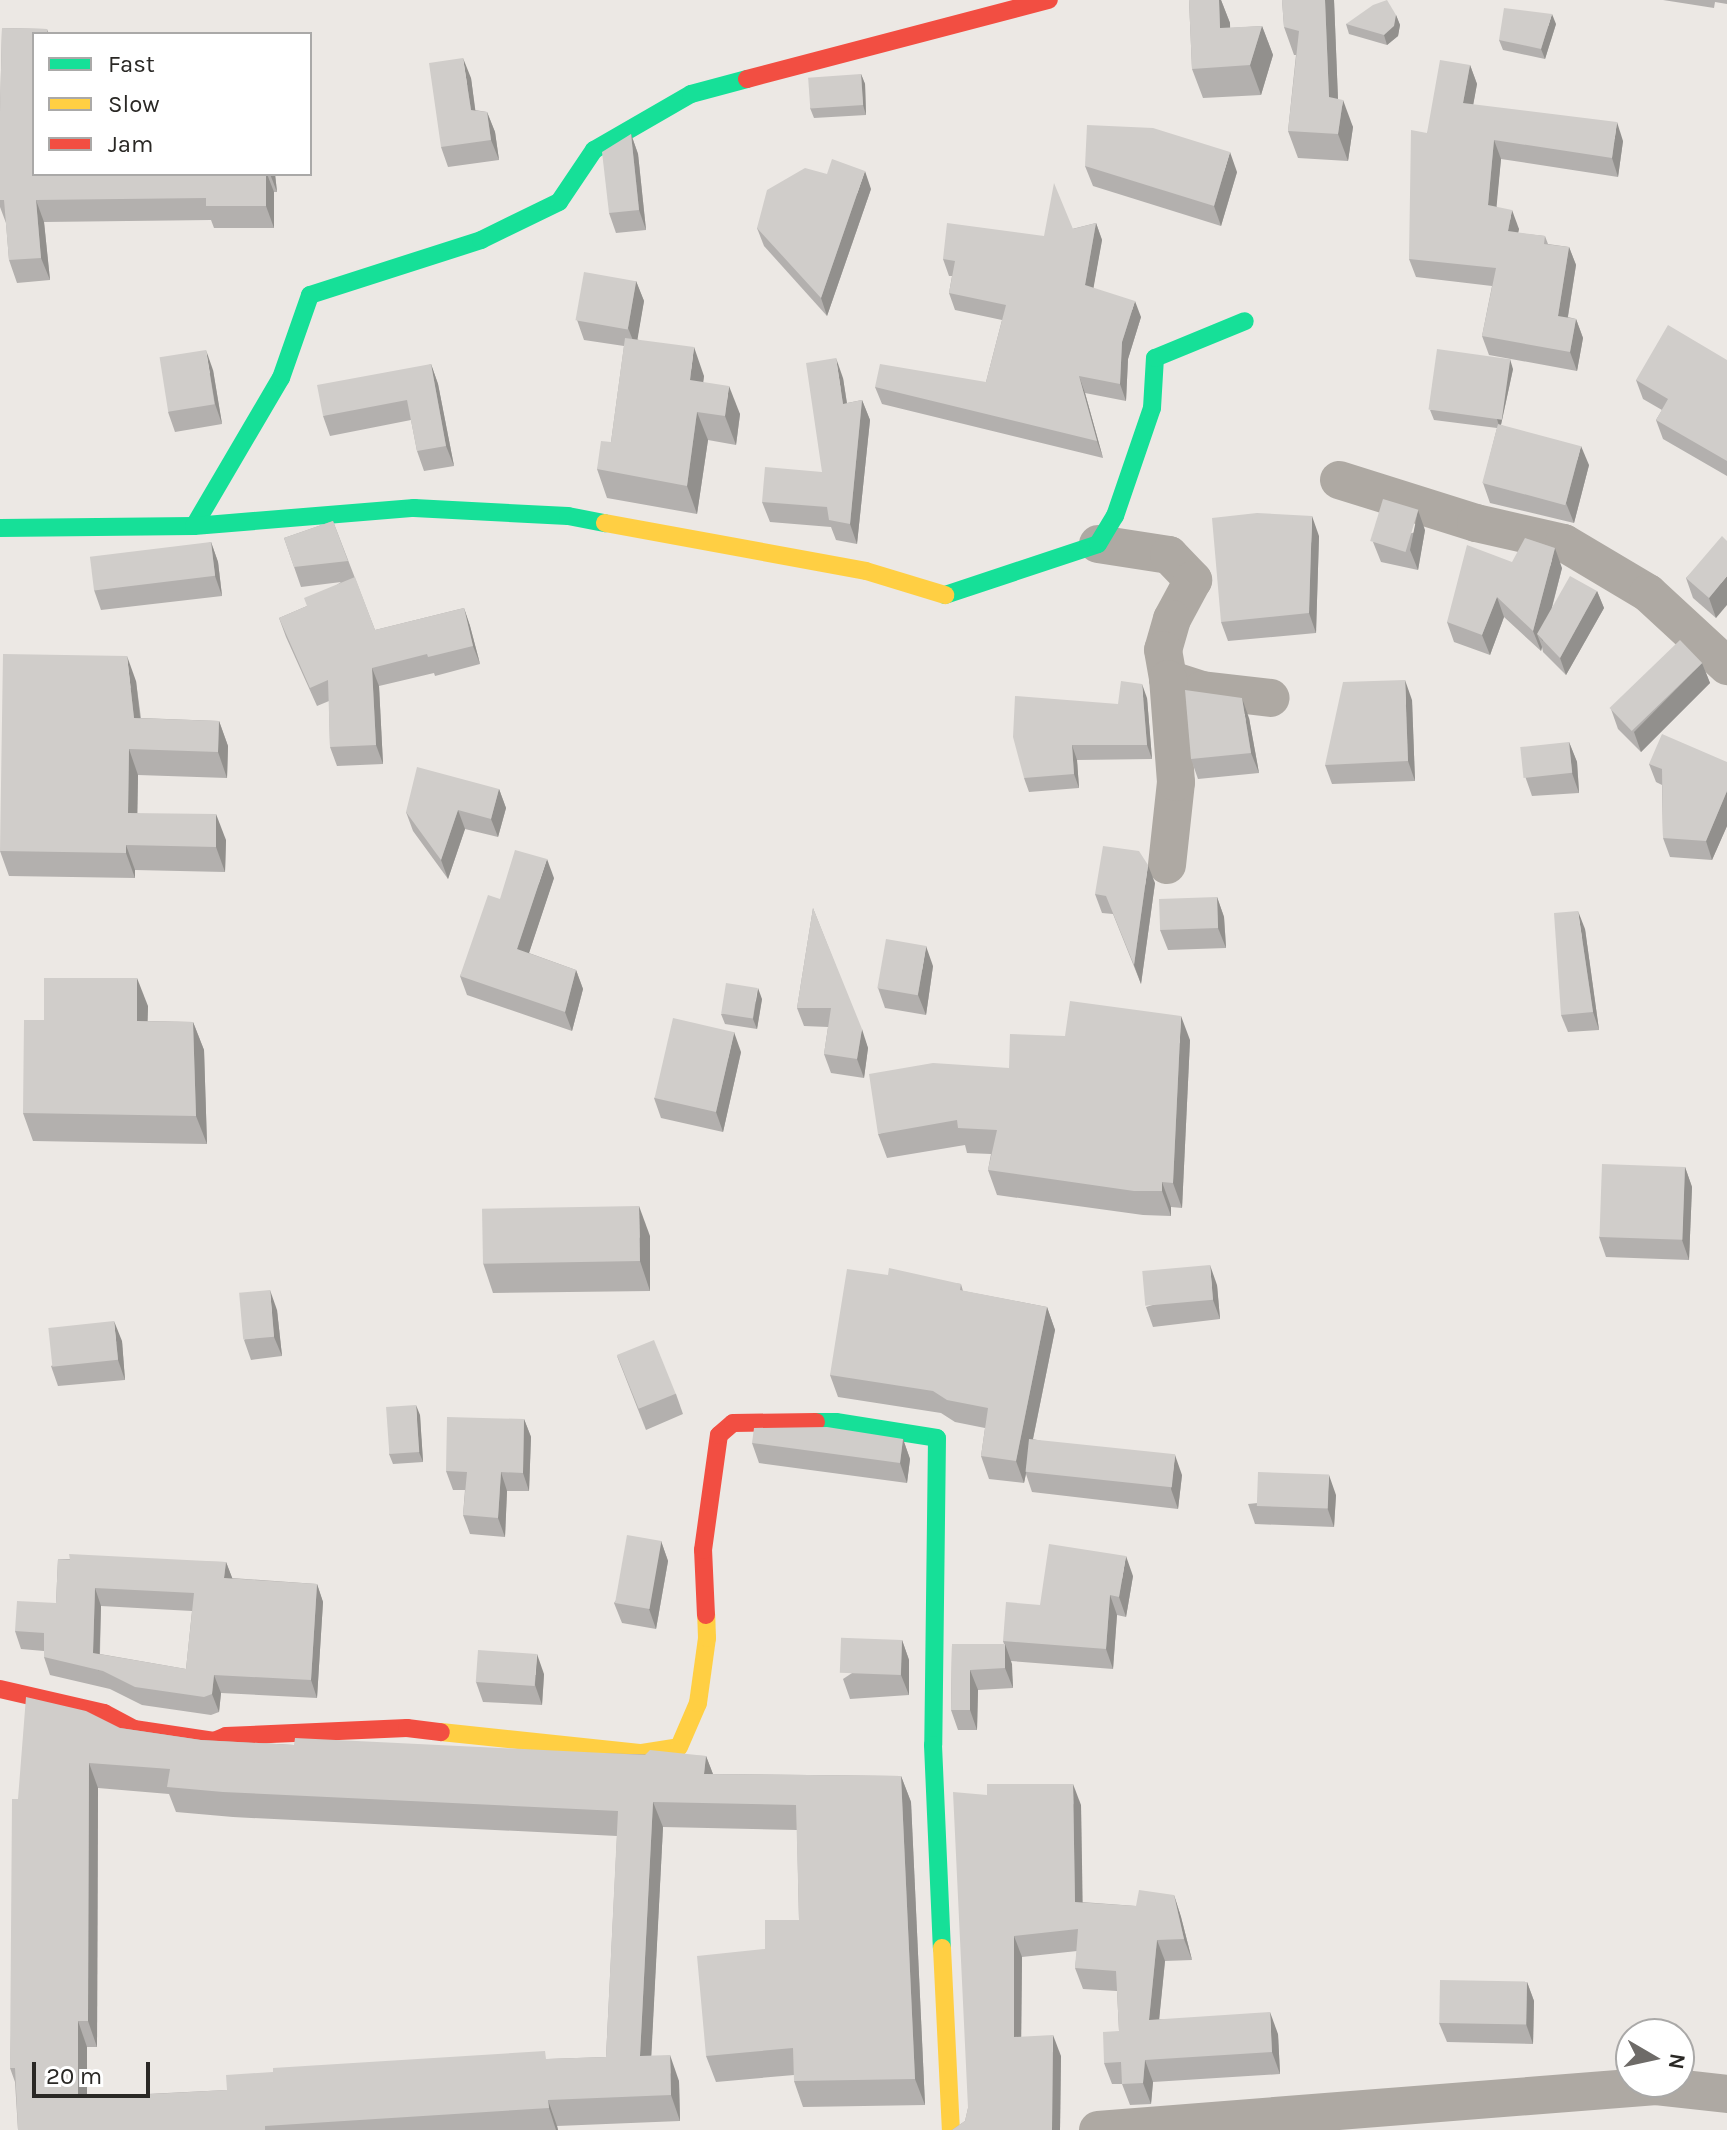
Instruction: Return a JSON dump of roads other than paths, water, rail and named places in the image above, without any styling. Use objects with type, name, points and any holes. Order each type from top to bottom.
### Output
[{"type":"street","points":[[194,526],[281,378],[310,295],[358,277],[481,240],[559,202],[594,150],[691,94],[927,29],[1049,0]]},
{"type":"street","points":[[1098,544],[1115,516],[1152,408],[1155,358],[1245,321]]},
{"type":"street","points":[[1339,480],[1476,523],[1564,543],[1648,593],[1727,666]]},
{"type":"street","points":[[0,528],[194,526],[414,508],[568,516],[866,571],[942,596],[1098,544],[1169,555],[1193,580],[1172,619],[1163,650],[1176,782],[1167,865]]},
{"type":"street","points":[[1168,679],[1202,690],[1271,698]]},
{"type":"street","points":[[0,1689],[104,1713],[134,1729],[214,1741],[226,1736],[407,1728],[642,1753],[679,1747],[698,1703],[707,1638],[703,1550],[719,1435],[733,1423],[836,1422],[937,1438],[933,1745],[951,2130]]},
{"type":"street","points":[[1098,2130],[1656,2086],[1727,2094]]}]
